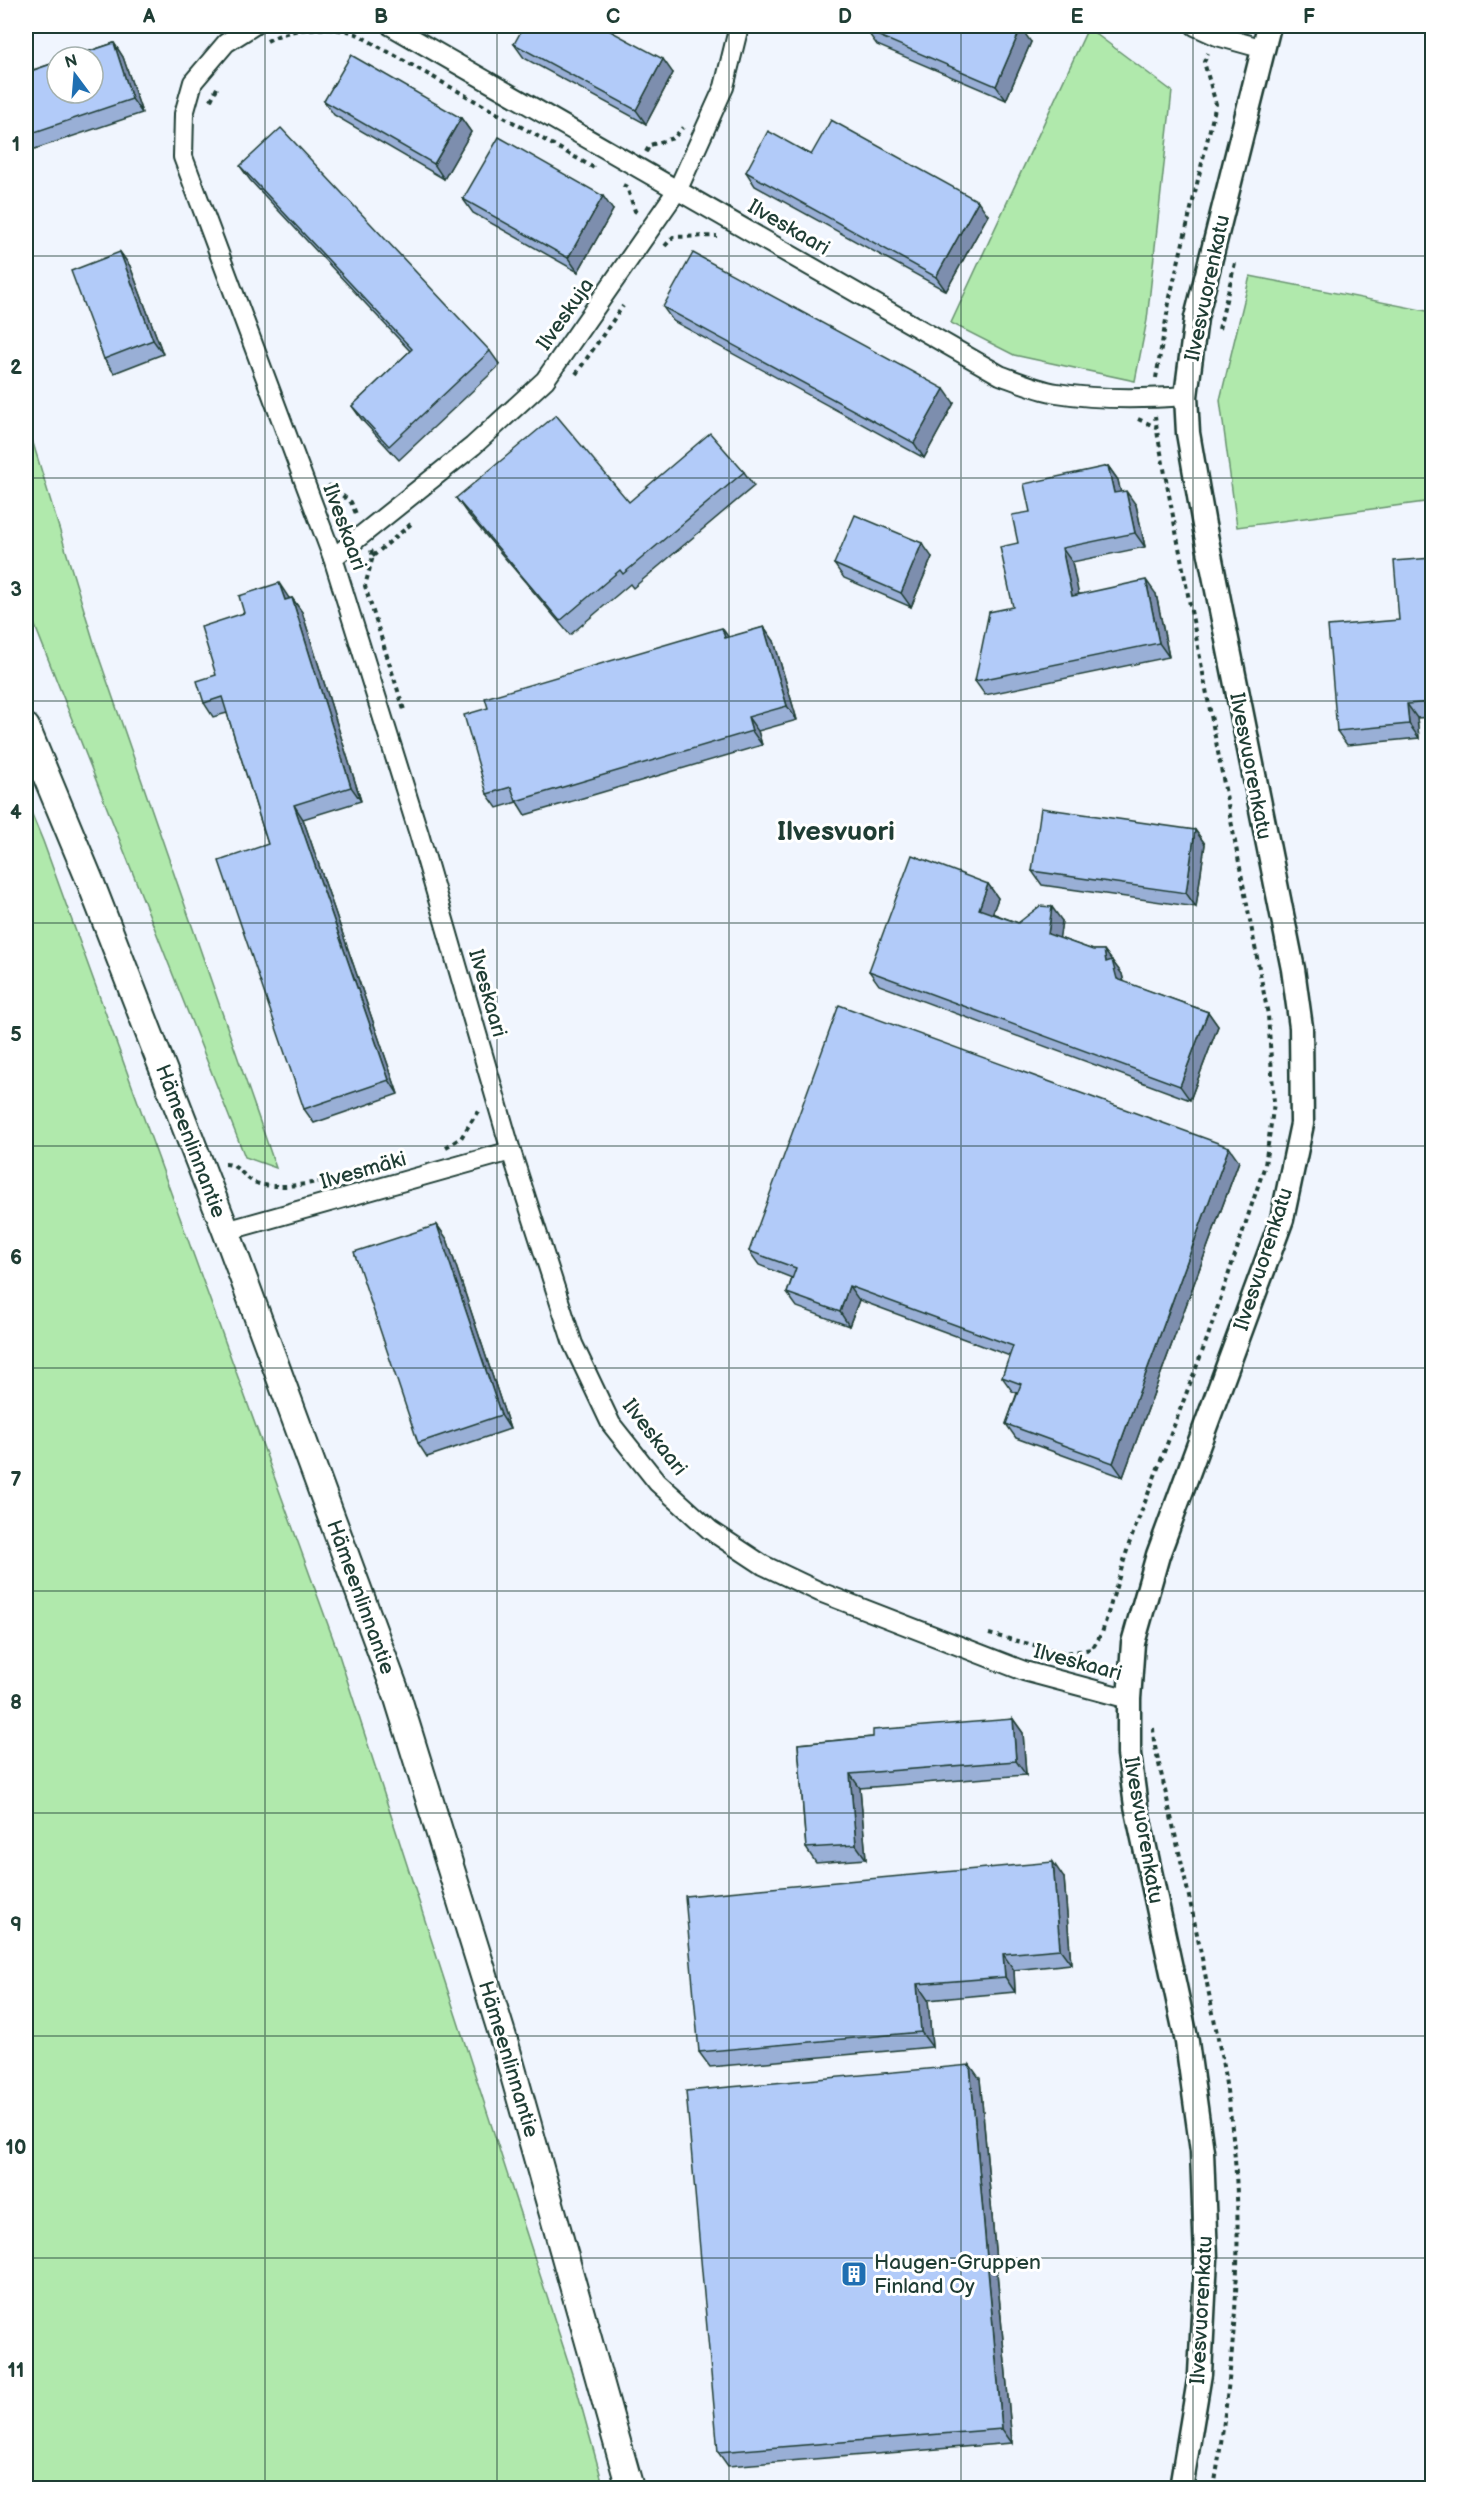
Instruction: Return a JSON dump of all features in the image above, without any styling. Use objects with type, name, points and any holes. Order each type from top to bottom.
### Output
[{"type":"main road","name":"Hämeenlinnantie","points":[[26,727],[90,881],[226,1231],[397,1695],[509,2058],[630,2488]]},
{"type":"street","name":"Ilveskaari","points":[[253,26],[225,43],[194,82],[184,114],[183,157],[333,558],[419,834],[511,1151],[573,1344],[612,1424],[657,1482],[710,1530],[763,1565],[820,1592],[1024,1671],[1129,1699]]},
{"type":"street","name":"Ilveskaari","points":[[391,26],[1000,375],[1056,393],[1077,396],[1154,398],[1186,396]]},
{"type":"street","name":"Ilveskuja","points":[[333,558],[473,446],[545,380],[678,189],[724,87],[739,26]]},
{"type":"street","points":[[1195,26],[1217,36],[1264,48]]},
{"type":"street","name":"Ilvesvuorenkatu","points":[[1181,2488],[1200,2374],[1206,2258],[1202,2151],[1187,2042],[1136,1806],[1129,1754],[1129,1699],[1133,1643],[1158,1555],[1281,1219],[1302,1124],[1301,1027],[1293,969],[1204,525],[1188,433],[1186,396],[1196,318],[1269,26]]},
{"type":"street","name":"Ilvesmäki","points":[[226,1231],[511,1151]]},
{"type":"path","points":[[260,44],[278,35],[302,29],[326,27],[353,32],[596,170]]},
{"type":"path","points":[[982,1632],[1066,1653],[1092,1649],[1102,1633],[1129,1544],[1207,1339],[1265,1165],[1274,1103],[1268,1015],[1156,428],[1154,398],[1158,360],[1170,297],[1216,104],[1204,62],[1217,36]]},
{"type":"path","points":[[208,108],[220,84]]},
{"type":"path","points":[[627,187],[650,145],[674,138],[688,120]]},
{"type":"path","points":[[617,181],[627,187],[635,212],[672,237],[717,236],[725,241]]},
{"type":"path","points":[[662,250],[672,237]]},
{"type":"path","points":[[1219,330],[1235,262]]},
{"type":"path","points":[[576,375],[626,303]]},
{"type":"path","points":[[1136,418],[1156,428]]},
{"type":"path","points":[[325,483],[351,502],[373,556]]},
{"type":"path","points":[[406,719],[365,586],[373,556],[417,519]]},
{"type":"path","points":[[436,1150],[461,1138],[471,1126],[479,1109],[497,1104]]},
{"type":"path","points":[[203,1172],[227,1164],[240,1170],[253,1183],[284,1187],[327,1180]]},
{"type":"path","points":[[1153,1721],[1154,1742],[1222,2057],[1234,2148],[1237,2195],[1235,2324],[1228,2399],[1214,2488]]},
{"type":"green space","points":[[1088,28],[1172,91],[1147,320],[1135,381],[1014,355],[951,323]]},
{"type":"green space","points":[[1250,276],[1432,312],[1432,501],[1237,527],[1220,400]]},
{"type":"green space","points":[[26,420],[95,646],[276,1168],[245,1157],[26,603]]},
{"type":"green space","points":[[26,800],[43,841],[339,1655],[575,2383],[604,2488],[26,2488]]},
{"type":"building","points":[[524,26],[601,26],[663,59],[636,110],[514,44]]},
{"type":"building","points":[[870,26],[1014,26],[1021,28],[996,86],[867,31]]},
{"type":"building","points":[[114,43],[132,99],[26,135],[26,63],[28,72],[45,66],[45,105],[105,105],[105,46]]},
{"type":"building","points":[[351,55],[461,118],[434,164],[324,101]]},
{"type":"building","points":[[831,120],[978,201],[936,277],[746,172],[768,131],[811,155]]},
{"type":"building","points":[[281,128],[490,351],[389,446],[352,406],[412,349],[240,166]]},
{"type":"building","points":[[499,137],[603,196],[568,258],[463,199]]},
{"type":"building","points":[[120,252],[153,340],[104,359],[71,271]]},
{"type":"building","points":[[693,253],[944,389],[914,443],[663,307]]},
{"type":"building","points":[[556,415],[629,502],[710,433],[744,472],[623,574],[620,570],[560,621],[456,498]]},
{"type":"building","points":[[1108,466],[1114,493],[1126,491],[1135,533],[1062,548],[1072,596],[1146,580],[1159,643],[975,681],[989,612],[1013,607],[1000,547],[1018,543],[1012,515],[1030,512],[1024,484]]},
{"type":"building","points":[[855,515],[922,543],[901,593],[834,564]]},
{"type":"building","points":[[1432,558],[1432,702],[1407,704],[1409,724],[1337,731],[1328,626],[1399,620],[1394,561]]},
{"type":"building","points":[[279,583],[285,600],[292,598],[351,787],[294,805],[389,1080],[304,1109],[219,861],[268,844],[222,697],[204,703],[197,681],[216,675],[201,627],[244,613],[239,596]]},
{"type":"building","points":[[764,627],[787,706],[748,717],[752,731],[516,801],[511,787],[487,794],[464,715],[488,708],[485,698],[722,628],[725,638]]},
{"type":"building","points":[[1041,808],[1195,830],[1186,893],[1032,871]]},
{"type":"building","points":[[912,855],[988,884],[979,909],[1018,923],[1040,906],[1052,907],[1048,934],[1093,950],[1104,950],[1106,962],[1112,960],[1117,979],[1208,1012],[1180,1086],[869,971]]},
{"type":"building","points":[[839,1005],[1229,1147],[1113,1463],[1006,1424],[1021,1384],[1002,1377],[1013,1346],[849,1286],[840,1312],[787,1293],[796,1268],[749,1251]]},
{"type":"building","points":[[437,1225],[501,1415],[418,1443],[354,1252]]},
{"type":"building","points":[[1013,1719],[1016,1761],[850,1774],[856,1845],[806,1848],[798,1744],[873,1737],[873,1730]]},
{"type":"building","points":[[1053,1862],[1060,1949],[1003,1954],[1005,1977],[917,1984],[921,2032],[699,2052],[685,1896]]},
{"type":"building","name":"Haugen-Gruppen Finland Oy","points":[[970,2065],[1002,2429],[718,2452],[686,2091]]},
{"type":"place","name":"Haugen-Gruppen Finland Oy","points":[[854,2274]]},
{"type":"district","name":"Ilvesvuori","points":[[836,831]]}]
